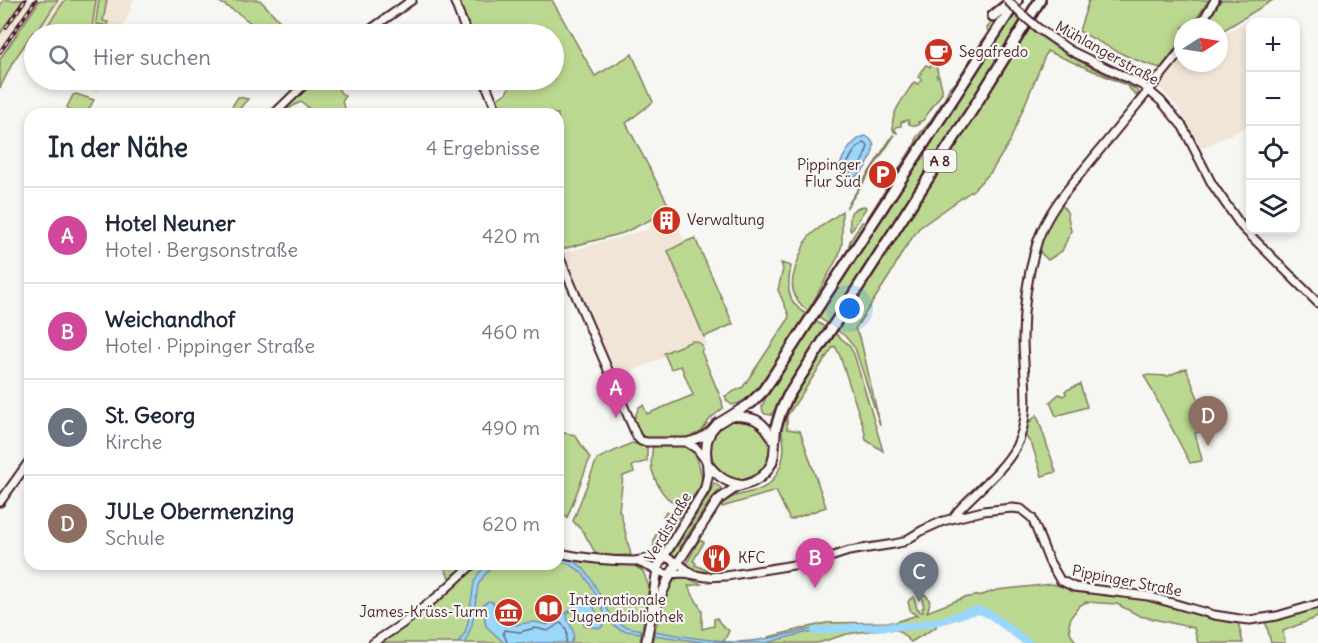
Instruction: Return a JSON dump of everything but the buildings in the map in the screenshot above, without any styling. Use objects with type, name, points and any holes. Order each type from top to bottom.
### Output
[{"type":"highway","points":[[993,16],[1015,0]]},
{"type":"highway","name":"A 8","points":[[751,403],[772,378],[1015,0]]},
{"type":"highway","name":"A 8","points":[[776,427],[788,396],[838,321],[1040,0]]},
{"type":"highway","points":[[838,275],[845,253]]},
{"type":"main road","points":[[378,24],[412,0]]},
{"type":"main road","points":[[454,0],[463,24]]},
{"type":"main road","name":"Mühlangerstraße","points":[[1007,0],[1052,40],[1149,90],[1184,128],[1212,184],[1242,227],[1318,303]]},
{"type":"main road","points":[[1204,18],[1215,0]]},
{"type":"main road","points":[[953,518],[1004,464],[1022,434],[1026,412],[1023,335],[1027,287],[1039,238],[1046,222],[1061,198],[1174,59]]},
{"type":"main road","points":[[280,108],[299,90]]},
{"type":"main road","points":[[488,90],[496,108]]},
{"type":"main road","points":[[564,268],[637,437],[642,441],[686,442],[700,438],[717,424],[751,403]]},
{"type":"main road","points":[[730,416],[745,416],[759,421],[769,431],[774,444]]},
{"type":"main road","name":"Verdistraße","points":[[651,616],[670,575],[718,500],[735,488],[761,477],[767,471],[772,463],[776,427]]},
{"type":"main road","name":"Verdistraße","points":[[647,640],[657,571],[663,557],[705,489],[708,475],[707,441],[711,431]]},
{"type":"main road","points":[[686,442],[697,448],[718,477],[744,485]]},
{"type":"main road","points":[[0,502],[24,468]]},
{"type":"main road","name":"Pippinger Straße","points":[[636,561],[670,575],[680,573],[708,577],[726,576],[818,561],[849,551],[903,542],[932,525],[953,518],[995,508],[1012,508],[1021,509],[1032,518],[1049,561],[1060,580],[1074,587],[1148,596],[1214,615],[1250,620],[1277,616],[1318,604]]},
{"type":"main road","name":"Pippinger Straße","points":[[564,554],[605,561],[636,561],[663,557],[693,574]]},
{"type":"main road","points":[[373,643],[438,596],[466,570]]},
{"type":"shaded area","points":[[0,0],[40,0],[0,59]]},
{"type":"shaded area","points":[[58,0],[134,0],[124,24],[43,24]]},
{"type":"shaded area","points":[[1243,23],[1246,29],[1246,127],[1202,148],[1177,106],[1159,87],[1174,67],[1174,72],[1228,72],[1228,32]]},
{"type":"shaded area","points":[[671,210],[685,242],[668,251],[707,345],[703,347],[691,342],[617,378],[564,253],[648,229],[658,217]]},
{"type":"green space","points":[[4,0],[23,0],[0,34],[0,5]]},
{"type":"green space","points":[[40,0],[58,0],[42,24],[24,24],[24,46],[0,88],[0,59]]},
{"type":"green space","points":[[65,0],[96,0],[92,24],[48,24]]},
{"type":"green space","points":[[99,0],[107,0],[103,21],[108,22],[108,24],[95,24]]},
{"type":"green space","points":[[216,0],[260,0],[283,24],[252,24]]},
{"type":"green space","points":[[459,0],[552,0],[595,76],[632,54],[653,102],[626,123],[671,210],[623,233],[564,248],[564,108],[501,108],[497,99],[508,90],[564,90],[564,24],[468,24]]},
{"type":"green space","points":[[1089,0],[1209,0],[1197,18],[1174,18],[1174,50],[1161,68],[1129,57],[1079,31]]},
{"type":"green space","points":[[1221,0],[1273,0],[1228,28],[1228,18],[1210,18]]},
{"type":"green space","points":[[1004,12],[847,252],[850,241],[862,222],[865,222],[916,142],[916,138],[929,123],[950,86],[954,85],[988,32],[987,28],[994,18]]},
{"type":"green space","points":[[1011,12],[1024,24],[830,325],[816,316]]},
{"type":"green space","points":[[1029,28],[1079,61],[1136,89],[1137,96],[1126,85],[1047,51],[1009,143],[991,172],[973,190],[919,228],[855,329],[861,341],[880,425],[855,348],[838,331],[856,299]]},
{"type":"green space","points":[[935,59],[938,61],[936,65],[938,74],[936,75],[939,76],[942,93],[922,122],[918,122],[920,124],[916,126],[909,124],[908,120],[901,122],[901,126],[895,129],[897,133],[894,132],[893,119],[898,106],[914,82],[918,84],[922,79],[918,77],[925,66],[930,67]]},
{"type":"green space","points":[[305,90],[339,90],[345,96],[342,102],[345,108],[308,108],[302,102],[287,107]]},
{"type":"green space","points":[[73,95],[94,100],[89,108],[68,108]]},
{"type":"green space","points":[[238,97],[248,99],[240,108],[231,108]]},
{"type":"green space","points":[[894,136],[847,207],[847,206]]},
{"type":"green space","points":[[1061,203],[1067,212],[1071,231],[1062,251],[1048,260],[1038,250],[1041,238]]},
{"type":"green space","points":[[865,206],[866,208],[851,231],[852,211]]},
{"type":"green space","points":[[842,211],[842,244],[839,255],[808,311],[793,292],[792,285],[797,263],[808,238]]},
{"type":"green space","points":[[695,238],[733,324],[704,337],[668,251]]},
{"type":"green space","points":[[781,263],[791,266],[789,287],[791,299],[806,314],[782,357],[763,383],[743,401],[732,405],[725,396],[743,387],[788,320],[789,315],[778,290],[783,269]]},
{"type":"green space","points":[[814,320],[828,329],[779,405],[771,415],[765,414],[762,407],[767,394]]},
{"type":"green space","points":[[836,334],[849,345],[854,354],[883,451],[866,440],[835,346],[787,416],[787,429],[800,431],[826,507],[790,520],[776,491],[722,507],[722,504],[734,497],[767,486],[775,477],[783,456],[784,415],[801,384]]},
{"type":"green space","points":[[692,341],[699,343],[703,349],[701,351],[723,408],[692,439],[644,439],[634,419],[639,407],[643,405],[647,414],[693,395],[681,366],[671,369],[664,353]]},
{"type":"green space","points":[[1186,368],[1210,429],[1195,433],[1202,460],[1190,463],[1144,375],[1168,376]]},
{"type":"green space","points":[[1080,384],[1087,407],[1056,416],[1050,402],[1059,394],[1063,396],[1066,394],[1065,391]]},
{"type":"green space","points":[[1037,415],[1056,472],[1042,476],[1032,445],[1024,434],[1026,426]]},
{"type":"green space","points":[[741,419],[758,424],[766,432],[771,449],[766,466],[758,474],[741,479],[724,474],[716,466],[711,449],[716,432],[724,424]]},
{"type":"green space","points":[[564,433],[575,435],[590,458],[567,518],[564,514]]},
{"type":"green space","points":[[632,443],[647,447],[647,461],[632,466],[634,472],[623,476],[619,511],[631,555],[596,554],[584,533],[573,521],[597,459]]},
{"type":"green space","points":[[653,445],[688,446],[696,456],[702,477],[701,485],[656,552],[653,549],[655,536],[666,523],[663,516],[666,512],[673,512],[675,504],[663,493],[653,474],[651,464]]},
{"type":"green space","points":[[714,483],[721,488],[709,502],[680,547],[682,549],[676,559],[669,555],[670,553],[673,552],[709,495]]},
{"type":"green space","points":[[699,540],[704,542],[693,561],[695,565],[709,571],[708,574],[689,567],[687,563]]},
{"type":"green space","points":[[564,557],[589,562],[633,565],[643,571],[649,587],[640,643],[377,643],[437,601],[471,570],[564,570]]},
{"type":"green space","points":[[446,570],[462,570],[450,580]]},
{"type":"green space","points":[[682,576],[701,584],[688,586],[702,611],[702,629],[714,626],[714,619],[717,618],[729,631],[724,641],[714,640],[725,643],[652,643],[667,593],[674,581]]},
{"type":"green space","points":[[1052,584],[1070,589],[1144,598],[1238,622],[1243,643],[1198,643],[1194,628],[1140,616],[1117,604],[1086,602],[1079,606],[1071,617],[1069,625],[1071,635],[1077,643],[1026,643],[991,616],[969,611],[937,624],[936,627],[911,642],[898,630],[883,629],[847,634],[818,643],[769,643],[768,637],[826,623],[896,622],[917,615],[911,612],[908,602],[914,597],[917,609],[923,612],[921,595],[924,594],[930,602],[927,612],[963,598],[997,590]]},
{"type":"green space","points":[[1318,606],[1318,617],[1283,631],[1285,643],[1271,643],[1265,620]]},
{"type":"water","points":[[866,136],[874,145],[868,163],[856,176],[844,177],[840,169],[845,154],[857,140]]},
{"type":"water","points":[[564,559],[580,565],[586,572],[612,617],[624,626],[641,630],[641,633],[622,630],[613,624],[589,582],[572,565],[564,563]]},
{"type":"water","points":[[482,570],[489,570],[478,585],[472,625],[465,643],[458,643],[468,623],[474,583]]},
{"type":"water","points":[[583,596],[591,600],[604,623],[601,628],[586,626],[579,613],[571,611],[567,618],[573,633],[571,643],[504,643],[486,626],[483,609],[484,604],[488,601],[493,602],[497,617],[507,624],[535,622],[547,624],[572,609],[578,599]]},
{"type":"water","points":[[824,627],[824,632],[804,633],[766,643],[708,643],[654,635],[654,631],[713,640],[745,642]]},
{"type":"waterway","points":[[815,631],[858,627],[915,626],[980,610],[991,615],[1028,643]]},
{"type":"railway","points":[[6,27],[25,0]]},
{"type":"railway","points":[[0,52],[36,0]]},
{"type":"place","name":"Segafredo","points":[[938,52]]},
{"type":"place","name":"Pippinger Flur Süd","points":[[882,174]]},
{"type":"place","name":"Verwaltung","points":[[666,220]]},
{"type":"place","name":"Hotel Neuner","points":[[616,418]]},
{"type":"place","name":"JULe Obermenzing","points":[[1208,446]]},
{"type":"place","name":"KFC","points":[[717,558]]},
{"type":"place","name":"Weichandhof","points":[[815,588]]},
{"type":"place","name":"St. Georg","points":[[919,602]]},
{"type":"place","name":"Internationale Jugendbibliothek","points":[[548,609]]},
{"type":"place","name":"James-Krüss-Turm","points":[[509,612]]}]
